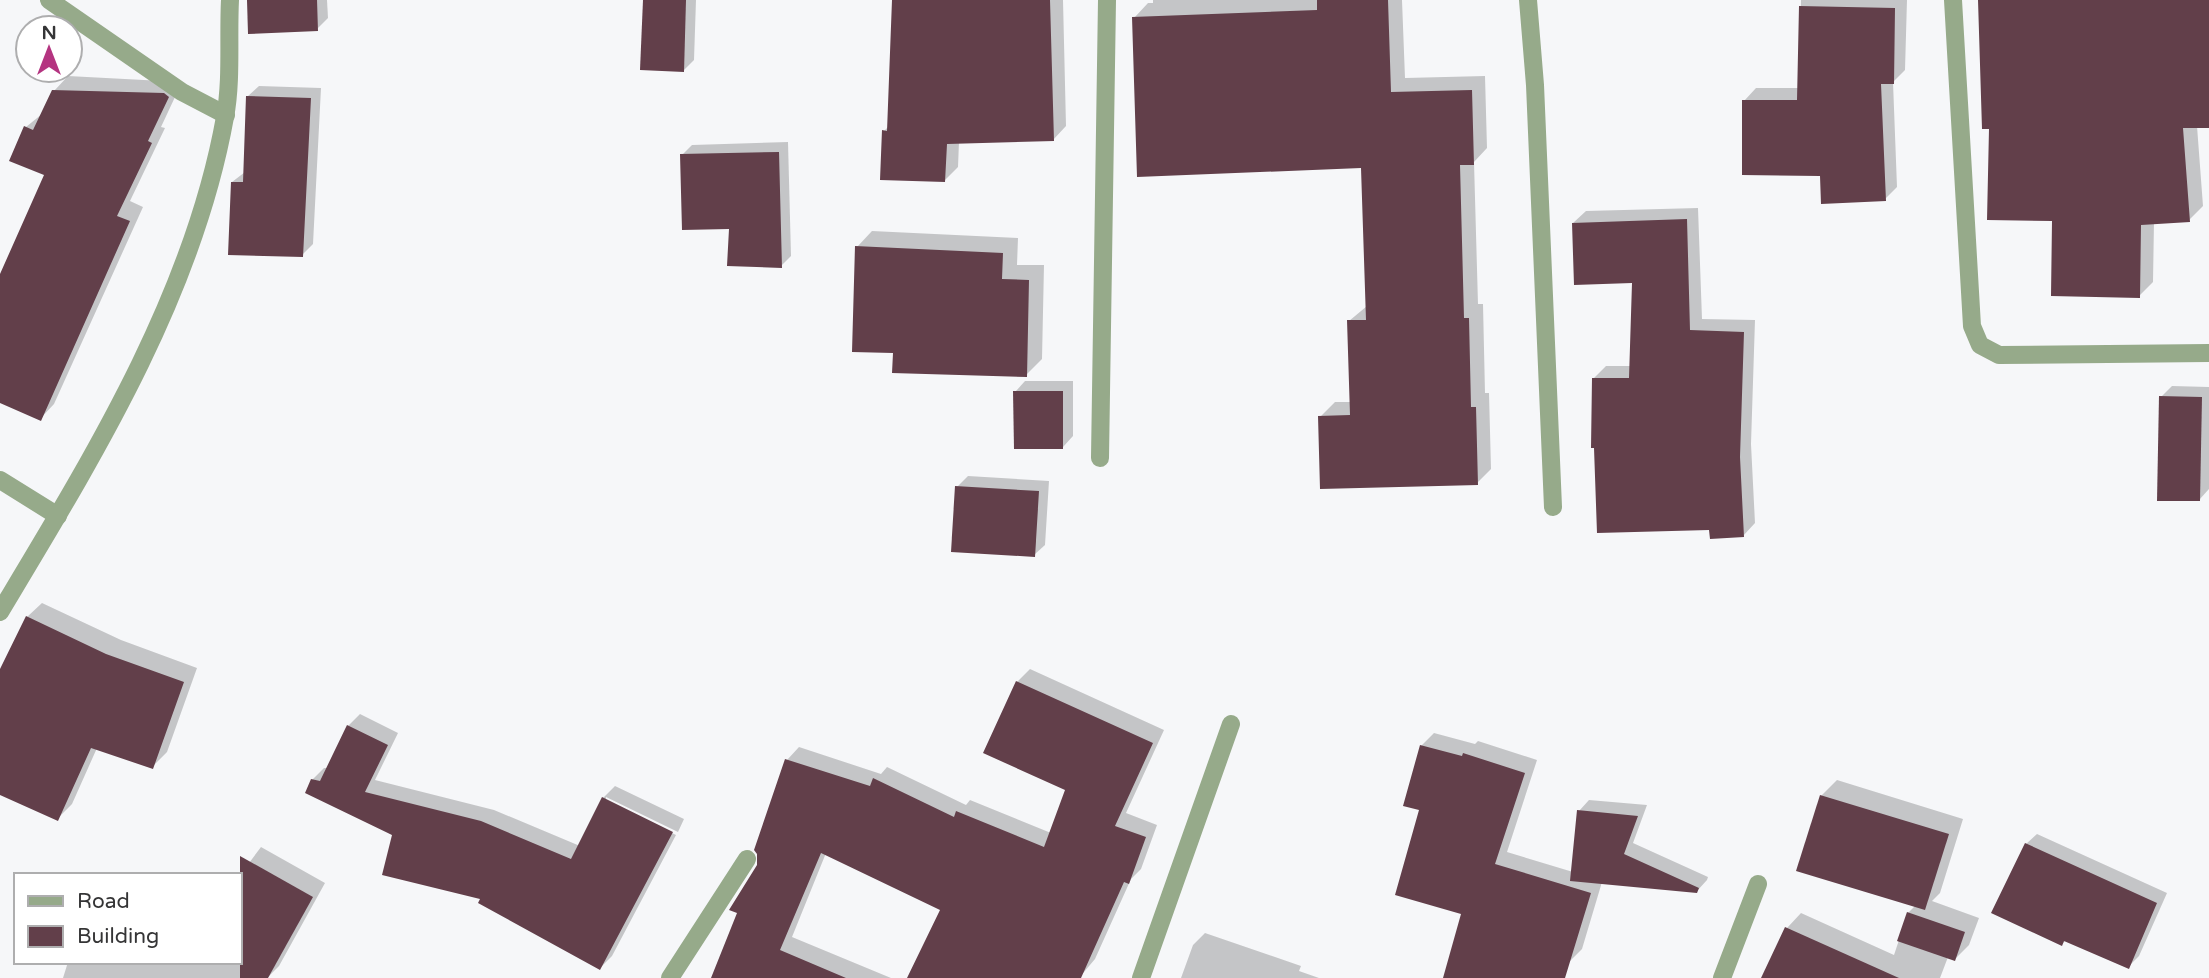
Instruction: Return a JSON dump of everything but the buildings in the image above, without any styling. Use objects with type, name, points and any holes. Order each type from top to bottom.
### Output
[{"type":"street","points":[[49,0],[182,92],[226,115]]},
{"type":"street","points":[[0,612],[58,516],[137,369],[196,234],[226,115],[230,0]]},
{"type":"street","points":[[1100,458],[1107,0]]},
{"type":"street","points":[[1528,0],[1535,85],[1553,508]]},
{"type":"street","points":[[1953,0],[1972,326],[1980,345],[1999,355],[2209,353]]},
{"type":"street","points":[[0,480],[58,516]]},
{"type":"street","points":[[1141,978],[1231,724]]},
{"type":"street","points":[[670,978],[747,859]]},
{"type":"street","points":[[1722,978],[1758,884]]}]
